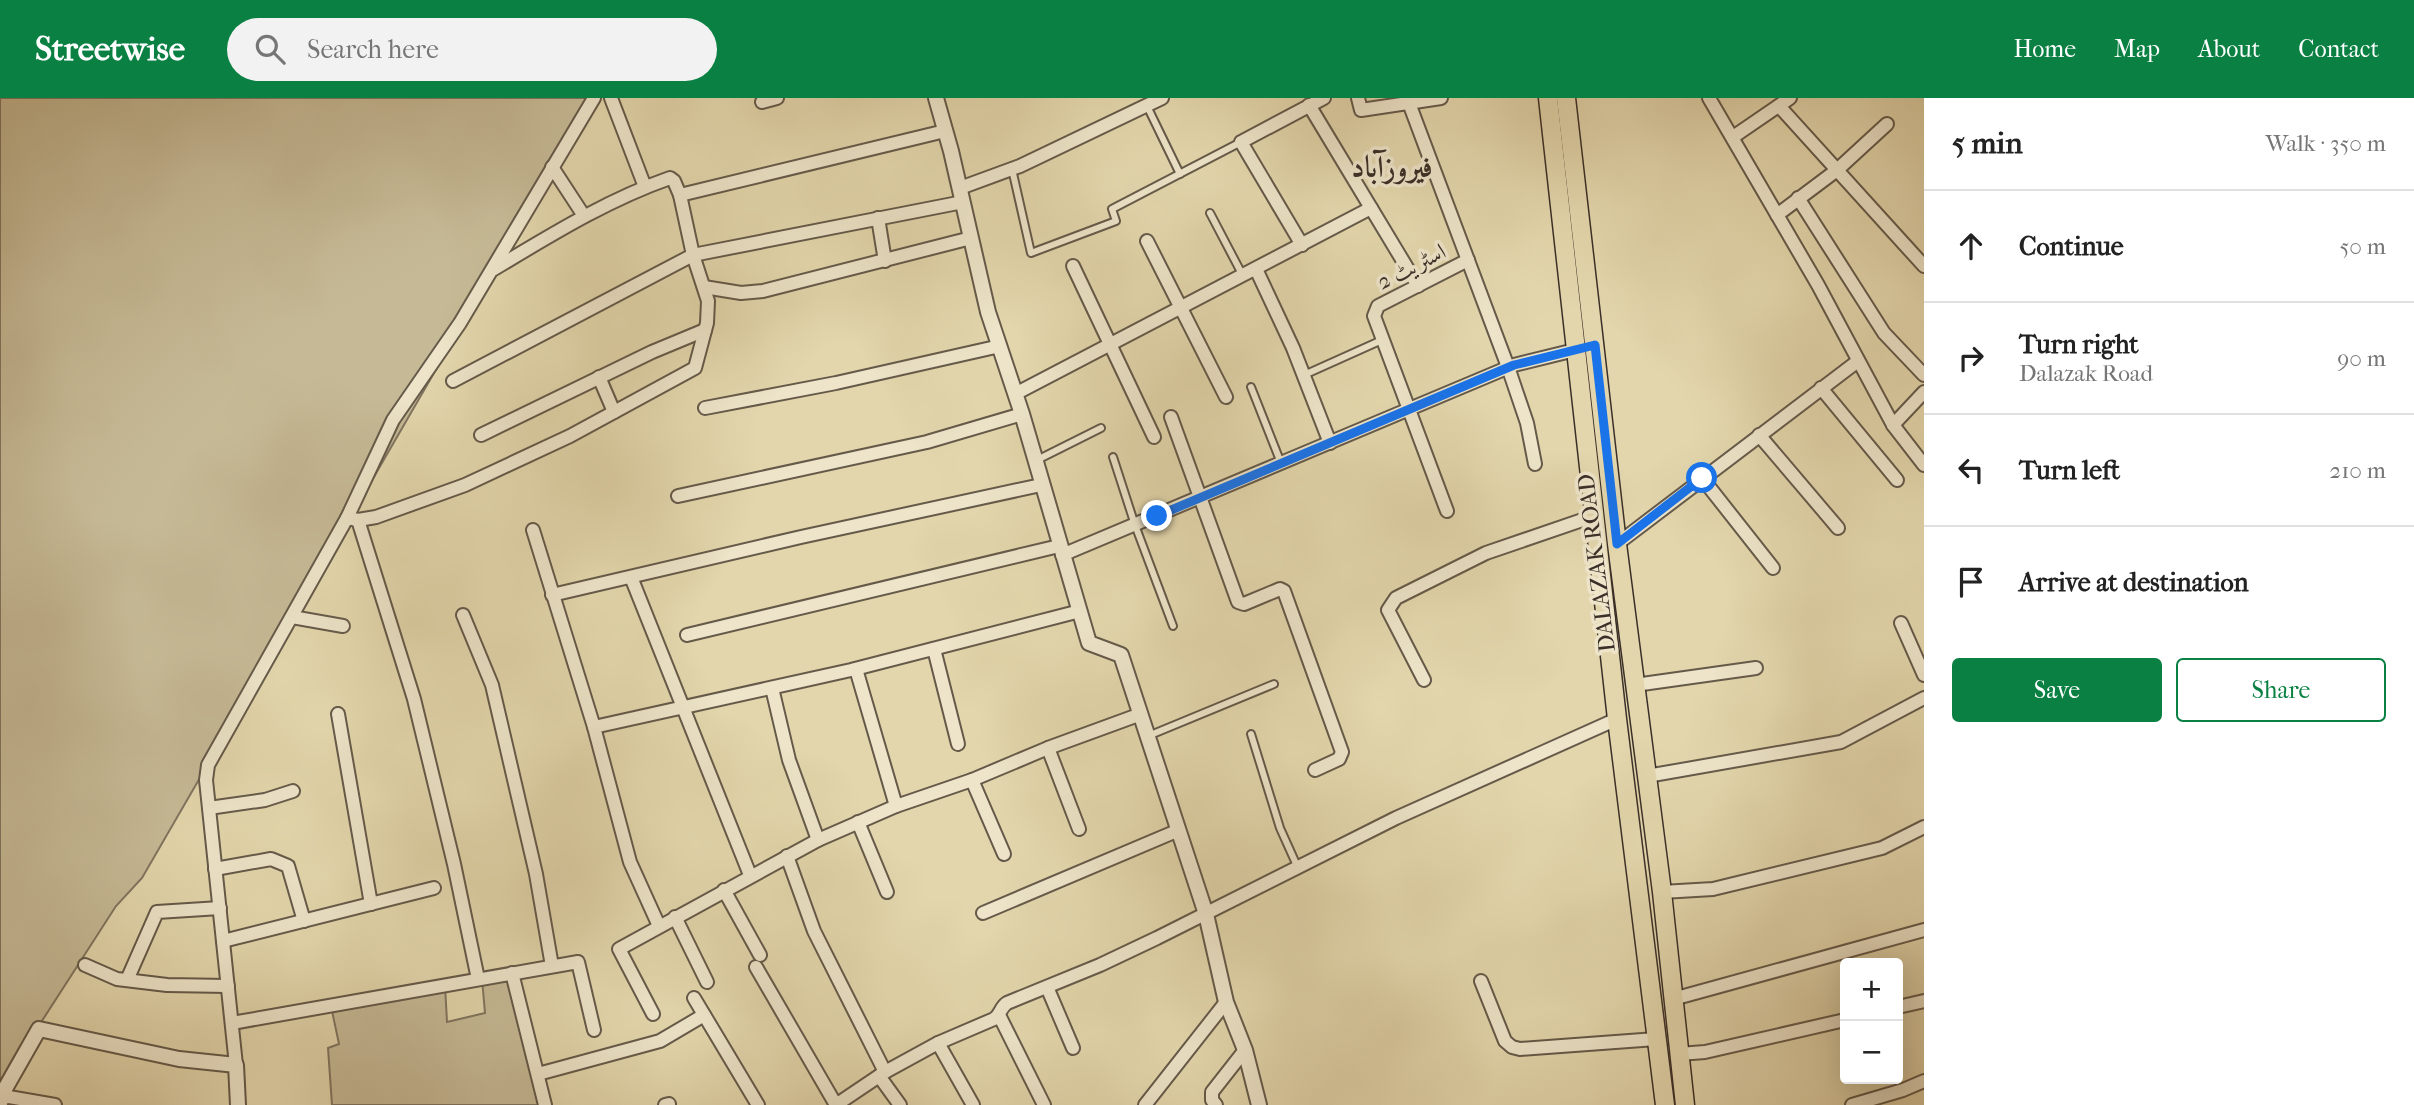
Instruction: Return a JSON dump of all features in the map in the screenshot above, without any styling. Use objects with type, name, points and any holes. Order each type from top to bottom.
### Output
[{"type":"main road","name":"DALAZAK ROAD","points":[[1548,98],[1617,719],[1665,1105]]},
{"type":"main road","name":"DALAZAK ROAD","points":[[1566,98],[1617,544],[1662,892],[1685,1105]]},
{"type":"main road","points":[[1575,351],[1595,345]]},
{"type":"street","points":[[238,1105],[206,780],[208,765],[292,617],[353,519],[393,420],[460,323],[594,98]]},
{"type":"street","points":[[611,98],[645,187]]},
{"type":"street","points":[[762,102],[777,98]]},
{"type":"street","points":[[936,98],[988,312],[1016,394],[1089,643],[1121,655],[1206,914],[1226,1002],[1245,1050],[1259,1105]]},
{"type":"street","points":[[453,381],[694,255],[878,218],[961,195],[1161,98]]},
{"type":"street","points":[[1302,245],[1241,142],[1324,98]]},
{"type":"street","points":[[1358,98],[1361,110],[1441,98]]},
{"type":"street","points":[[1709,98],[1893,425],[1924,466]]},
{"type":"street","points":[[1733,137],[1790,98]]},
{"type":"street","points":[[1409,103],[1508,367],[1527,424],[1535,464]]},
{"type":"street","points":[[1309,105],[1418,286]]},
{"type":"street","points":[[1779,106],[1924,267]]},
{"type":"street","points":[[1777,215],[1837,170],[1887,124]]},
{"type":"street","points":[[680,195],[945,131]]},
{"type":"street","points":[[552,167],[584,216]]},
{"type":"street","points":[[353,519],[376,517],[465,485],[570,436],[695,368],[705,330],[708,301],[680,195],[670,178],[584,216],[491,271]]},
{"type":"street","points":[[1798,198],[1884,333],[1924,375]]},
{"type":"street","points":[[1016,394],[1371,208]]},
{"type":"street","points":[[878,218],[885,261]]},
{"type":"street","points":[[704,288],[741,293],[763,291],[971,239]]},
{"type":"street","points":[[1147,241],[1226,397]]},
{"type":"street","name":"اسٹریٹ 2","points":[[1382,340],[1374,316],[1374,310],[1378,306],[1468,260]]},
{"type":"street","points":[[1073,266],[1154,437]]},
{"type":"street","points":[[1256,269],[1330,443]]},
{"type":"street","points":[[481,435],[599,377],[705,330]]},
{"type":"street","points":[[1382,340],[1447,511]]},
{"type":"street","points":[[705,408],[836,383],[1000,346]]},
{"type":"street","points":[[687,635],[1061,550],[1135,525],[1508,367],[1575,351]]},
{"type":"street","points":[[1617,544],[1858,361]]},
{"type":"street","points":[[599,377],[614,412]]},
{"type":"street","points":[[1821,388],[1897,480]]},
{"type":"street","points":[[1893,425],[1924,392]]},
{"type":"street","points":[[678,496],[928,442],[1022,414]]},
{"type":"street","points":[[1171,416],[1238,602],[1244,604],[1280,589],[1284,592],[1342,752],[1339,759],[1315,770]]},
{"type":"street","points":[[1759,435],[1838,528]]},
{"type":"street","points":[[1702,478],[1773,568]]},
{"type":"street","points":[[552,595],[1041,485]]},
{"type":"street","points":[[1424,680],[1388,610],[1395,598],[1486,553],[1594,516]]},
{"type":"street","points":[[353,519],[414,699],[454,864],[478,979]]},
{"type":"street","points":[[533,530],[594,727],[630,862],[659,926]]},
{"type":"street","points":[[631,577],[750,875]]},
{"type":"street","points":[[594,727],[856,669],[1080,611]]},
{"type":"street","points":[[463,615],[492,685],[536,874],[552,966]]},
{"type":"street","points":[[292,617],[343,626]]},
{"type":"street","points":[[1901,623],[1924,675]]},
{"type":"street","points":[[934,649],[958,744]]},
{"type":"street","points":[[1635,685],[1756,668]]},
{"type":"street","points":[[856,669],[896,806]]},
{"type":"street","points":[[772,688],[789,760],[818,840]]},
{"type":"street","points":[[1647,776],[1841,743],[1924,698]]},
{"type":"street","points":[[338,714],[371,904]]},
{"type":"street","points":[[653,1014],[619,949],[818,840],[896,806],[972,780],[1048,748],[1141,714]]},
{"type":"street","points":[[1044,1105],[999,1016],[1000,1010],[1007,1003],[1100,965],[1396,818],[1617,719]]},
{"type":"street","points":[[1048,748],[1079,829]]},
{"type":"street","points":[[972,780],[1004,853]]},
{"type":"street","points":[[209,808],[265,800],[293,791]]},
{"type":"street","points":[[858,822],[887,892]]},
{"type":"street","points":[[1662,892],[1713,889],[1882,848],[1924,827]]},
{"type":"street","points":[[982,913],[1179,830]]},
{"type":"street","points":[[787,856],[814,931],[882,1074],[900,1105]]},
{"type":"street","points":[[215,869],[271,859],[288,866],[304,921]]},
{"type":"street","points":[[223,941],[434,888]]},
{"type":"street","points":[[724,890],[758,961],[836,1105],[882,1074],[938,1043],[999,1016]]},
{"type":"street","points":[[127,980],[157,912],[220,908]]},
{"type":"street","points":[[675,917],[707,982]]},
{"type":"street","points":[[1673,999],[1924,930]]},
{"type":"street","points":[[232,1023],[578,962],[594,1030]]},
{"type":"street","points":[[85,965],[117,979],[167,985],[228,985]]},
{"type":"street","points":[[512,973],[545,1105]]},
{"type":"street","points":[[1481,981],[1504,1041],[1512,1047],[1520,1049],[1656,1039]]},
{"type":"street","points":[[1046,987],[1073,1048]]},
{"type":"street","points":[[694,998],[758,1105]]},
{"type":"street","points":[[1145,1105],[1226,1002]]},
{"type":"street","points":[[1903,1006],[1924,1002]]},
{"type":"street","points":[[538,1074],[660,1041],[704,1015]]},
{"type":"street","points":[[1679,1054],[1705,1052],[1841,1021]]},
{"type":"street","points":[[55,1105],[1,1100],[40,1030],[179,1059],[236,1065]]},
{"type":"street","points":[[938,1043],[973,1105]]},
{"type":"street","points":[[1216,1105],[1211,1096],[1212,1092],[1245,1050]]},
{"type":"street","points":[[1852,1105],[1924,1081]]},
{"type":"lane","points":[[1147,105],[1180,174]]},
{"type":"lane","points":[[1012,169],[1031,253],[1116,221],[1112,209],[1241,142]]},
{"type":"lane","points":[[1210,213],[1243,276]]},
{"type":"lane","points":[[1303,375],[1382,340]]},
{"type":"lane","points":[[1251,387],[1281,463]]},
{"type":"lane","points":[[1035,461],[1101,428]]},
{"type":"lane","points":[[1113,457],[1173,626]]},
{"type":"lane","points":[[1148,736],[1274,684]]},
{"type":"lane","points":[[1251,734],[1280,828],[1298,867]]},
{"type":"shaded area","points":[[0,98],[593,98],[142,878],[116,906],[0,1086]]},
{"type":"shaded area","points":[[514,976],[546,1105],[332,1105],[328,1048],[339,1044],[331,1006],[445,985],[447,1022],[485,1013],[482,979]]},
{"type":"district","name":"فیروزآباد","points":[[1392,167]]},
{"type":"route","points":[[1157,516],[1514,365],[1595,345],[1617,544],[1702,478]]}]
